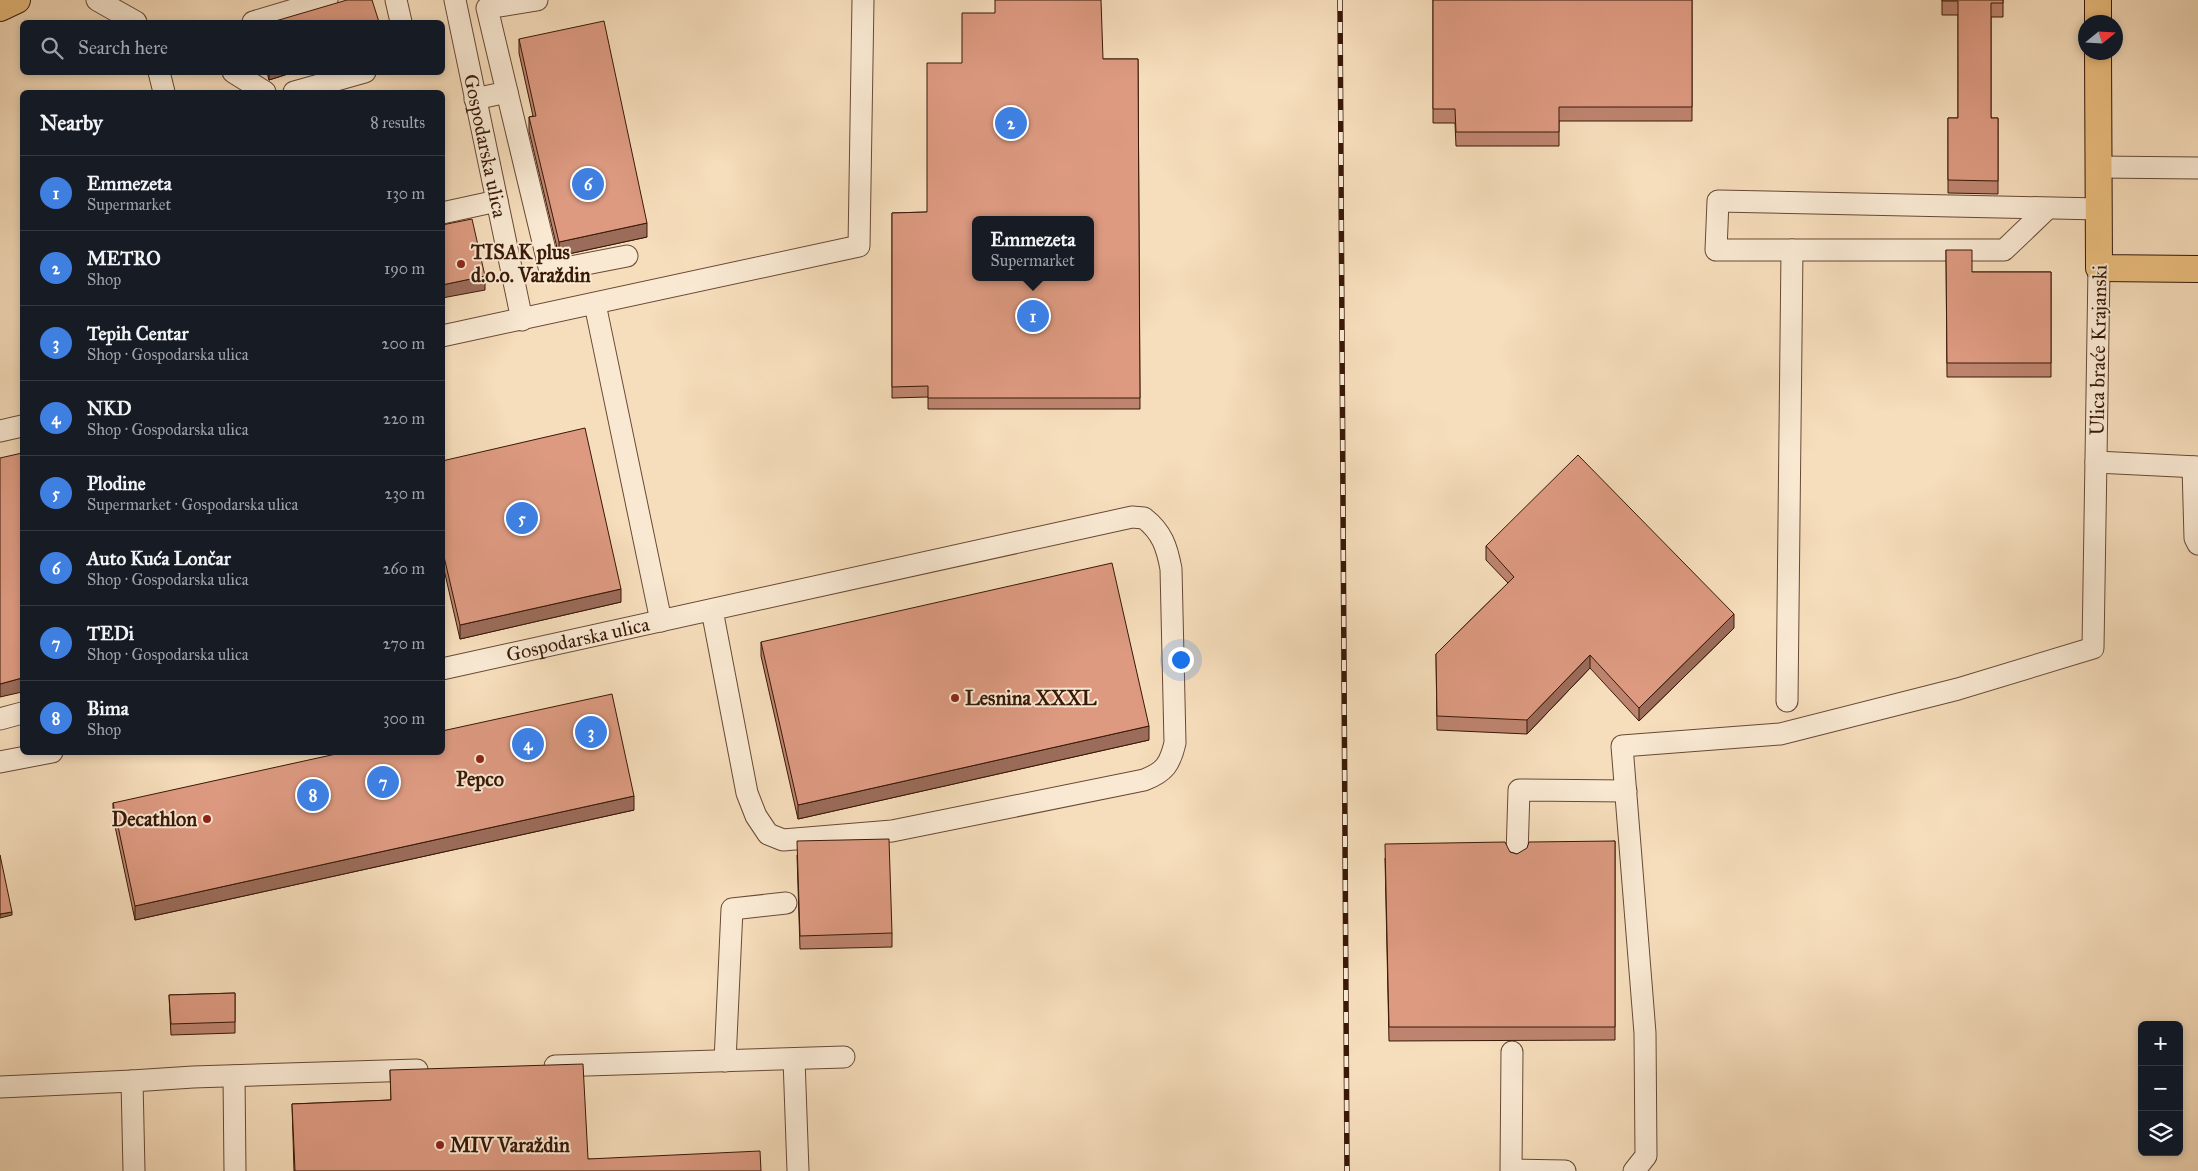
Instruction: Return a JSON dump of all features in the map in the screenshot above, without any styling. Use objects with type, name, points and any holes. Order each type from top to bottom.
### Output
[{"type":"main road","points":[[0,8],[17,0]]},
{"type":"main road","points":[[2098,0],[2098,15]]},
{"type":"main road","name":"Ulica braće Krajanski","points":[[2098,60],[2099,268]]},
{"type":"main road","points":[[2099,268],[2198,269]]},
{"type":"street","points":[[97,0],[132,20]]},
{"type":"street","points":[[260,20],[327,0]]},
{"type":"street","points":[[396,0],[401,20]]},
{"type":"street","name":"Gospodarska ulica","points":[[455,0],[522,320]]},
{"type":"street","points":[[537,0],[487,8],[550,271],[627,256]]},
{"type":"street","points":[[445,335],[859,246],[862,0]]},
{"type":"street","points":[[160,75],[164,90]]},
{"type":"street","points":[[238,75],[262,90]]},
{"type":"street","points":[[301,90],[355,75]]},
{"type":"street","points":[[476,99],[507,92]]},
{"type":"street","points":[[2098,167],[2198,168]]},
{"type":"street","points":[[445,212],[497,201]]},
{"type":"street","points":[[2048,208],[2004,250],[1716,250],[1718,201],[2098,208]]},
{"type":"street","points":[[1787,701],[1792,250]]},
{"type":"street","name":"Ulica braće Krajanski","points":[[1626,791],[1622,746],[1780,734],[1958,689],[2093,648],[2099,268]]},
{"type":"street","points":[[595,304],[661,621]]},
{"type":"street","points":[[0,431],[20,426]]},
{"type":"street","points":[[2096,462],[2195,467],[2195,538],[2198,544]]},
{"type":"street","name":"Gospodarska ulica","points":[[445,668],[1132,517],[1144,518],[1161,535],[1167,549],[1171,569],[1174,742],[1172,755],[1166,767],[1158,775],[1144,780],[892,831],[783,840],[768,834],[756,816],[747,792],[712,610]]},
{"type":"street","points":[[0,719],[20,714]]},
{"type":"street","points":[[0,762],[36,755]]},
{"type":"street","points":[[1517,854],[1519,790],[1626,791],[1645,1033],[1646,1156],[1634,1171]]},
{"type":"street","points":[[725,1061],[732,909],[786,903]]},
{"type":"street","points":[[1512,1052],[1511,1170],[1565,1171]]},
{"type":"street","points":[[539,1066],[844,1057]]},
{"type":"street","points":[[794,1058],[798,1171]]},
{"type":"street","points":[[0,1087],[440,1069]]},
{"type":"street","points":[[234,1076],[235,1171]]},
{"type":"street","points":[[132,1081],[134,1171]]},
{"type":"building","points":[[347,0],[372,0],[378,20],[279,20]]},
{"type":"building","points":[[995,0],[1101,0],[1103,59],[1138,59],[1140,398],[928,398],[928,386],[892,387],[892,213],[927,212],[927,63],[962,63],[962,13],[995,13]]},
{"type":"building","points":[[1433,0],[1692,0],[1692,107],[1559,107],[1559,132],[1456,132],[1455,109],[1433,109]]},
{"type":"building","points":[[1942,0],[2003,0],[2003,3],[1991,3],[1991,118],[1998,118],[1998,181],[1948,180],[1948,118],[1958,118],[1958,1]]},
{"type":"building","points":[[604,21],[647,223],[559,242],[529,117],[536,116],[519,39]]},
{"type":"building","name":"TISAK plus d.o.o. Varaždin","points":[[472,219],[485,276],[445,284],[445,224]]},
{"type":"building","points":[[1946,250],[1972,250],[1972,272],[2051,272],[2051,363],[1947,363]]},
{"type":"building","points":[[585,428],[621,589],[460,625],[445,561],[445,460]]},
{"type":"building","points":[[20,453],[20,679],[0,684],[0,458]]},
{"type":"building","points":[[1578,455],[1734,614],[1639,708],[1590,655],[1527,720],[1437,716],[1436,654],[1514,577],[1486,546]]},
{"type":"building","name":"Lesnina XXXL","points":[[1112,563],[1149,726],[798,805],[761,642]]},
{"type":"building","points":[[612,694],[634,796],[135,906],[113,803],[331,755],[445,755],[445,730]]},
{"type":"building","points":[[889,839],[892,933],[800,936],[797,841]]},
{"type":"building","points":[[1615,841],[1615,1027],[1389,1027],[1385,844],[1505,842],[1510,852],[1517,854],[1527,848],[1529,842]]},
{"type":"building","points":[[0,855],[12,912],[0,914]]},
{"type":"building","points":[[235,993],[235,1022],[171,1024],[169,995]]},
{"type":"building","name":"MIV Varaždin","points":[[583,1064],[588,1159],[760,1151],[761,1171],[295,1171],[292,1104],[391,1100],[390,1070]]},
{"type":"railway","points":[[1340,0],[1347,1171]]},
{"type":"place","name":"METRO","points":[[1011,123]]},
{"type":"place","name":"Auto Kuća Lončar","points":[[588,184]]},
{"type":"place","name":"TISAK plus d.o.o. Varaždin","points":[[461,264]]},
{"type":"place","name":"Emmezeta","points":[[1033,316]]},
{"type":"place","name":"Plodine","points":[[522,518]]},
{"type":"place","name":"Lesnina XXXL","points":[[955,698]]},
{"type":"place","name":"Tepih Centar","points":[[591,732]]},
{"type":"place","name":"NKD","points":[[528,744]]},
{"type":"place","name":"Pepco","points":[[480,759]]},
{"type":"place","name":"TEDi","points":[[383,782]]},
{"type":"place","name":"Bima","points":[[313,795]]},
{"type":"place","name":"Decathlon","points":[[207,819]]},
{"type":"place","name":"MIV Varaždin","points":[[440,1145]]}]
